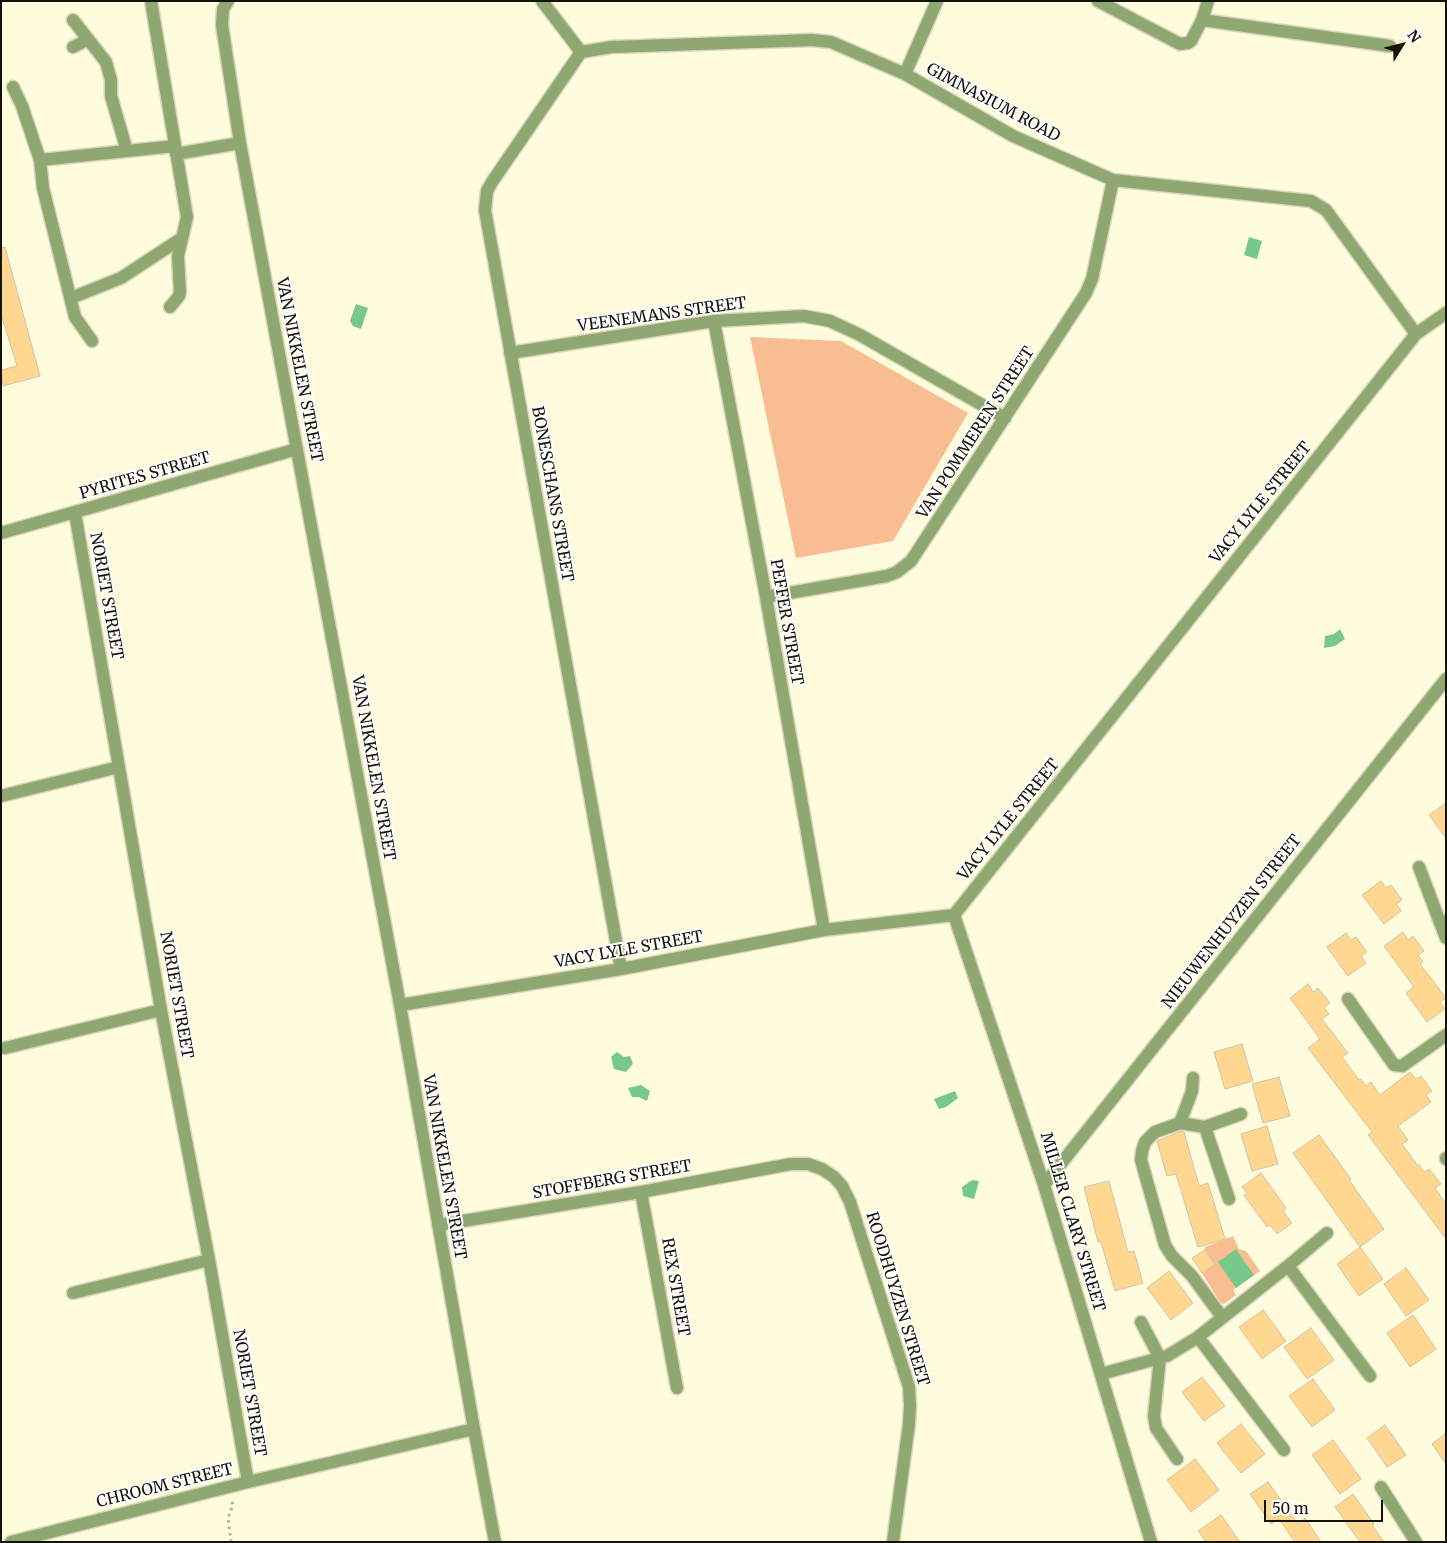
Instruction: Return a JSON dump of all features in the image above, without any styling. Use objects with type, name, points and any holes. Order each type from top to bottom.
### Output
[{"type":"street","points":[[151,1],[187,216],[178,256],[180,292],[170,307]]},
{"type":"street","name":"VAN NIKKELEN STREET","points":[[228,1],[223,10],[222,25],[240,143],[400,1005],[495,1542]]},
{"type":"street","points":[[542,1],[581,52]]},
{"type":"street","points":[[905,74],[937,1]]},
{"type":"street","points":[[1098,1],[1180,44],[1191,41],[1202,20],[1208,1]]},
{"type":"street","points":[[73,20],[106,62],[111,96],[127,151]]},
{"type":"street","points":[[1202,20],[1390,46]]},
{"type":"street","points":[[73,47],[87,40]]},
{"type":"street","name":"GIMNASIUM ROAD","points":[[581,52],[612,47],[822,40],[831,42],[905,74],[1013,136],[1112,180],[1311,201],[1326,210],[1416,334]]},
{"type":"street","name":"BONESCHANS STREET","points":[[581,52],[492,182],[485,198],[485,210],[621,969]]},
{"type":"street","points":[[13,87],[22,106],[40,160],[43,188],[75,317],[92,341]]},
{"type":"street","points":[[40,160],[127,151],[176,150],[240,143]]},
{"type":"street","name":"VAN POMMEREN STREET","points":[[766,597],[887,576],[911,561],[1086,293],[1092,279],[1112,180]]},
{"type":"street","points":[[71,298],[121,278],[182,238]]},
{"type":"street","name":"VACY LYLE STREET","points":[[400,1005],[621,969],[824,930],[954,915],[1416,334],[1446,313]]},
{"type":"street","name":"VEENEMANS STREET","points":[[510,353],[714,321],[804,316],[830,321],[860,335],[1005,418]]},
{"type":"street","name":"PEFFER STREET","points":[[714,321],[766,597],[824,930]]},
{"type":"street","name":"PYRITES STREET","points":[[1,533],[297,449]]},
{"type":"street","name":"NORIET STREET","points":[[75,513],[161,1010],[209,1260],[248,1482]]},
{"type":"street","name":"NIEUWENHUYZEN STREET","points":[[1044,1185],[1446,679]]},
{"type":"street","points":[[1,796],[119,767]]},
{"type":"street","points":[[1419,867],[1443,923],[1446,938]]},
{"type":"street","name":"MILLER CLARY STREET","points":[[954,915],[1044,1185],[1152,1542]]},
{"type":"street","points":[[1348,999],[1394,1065],[1402,1066],[1446,1036]]},
{"type":"street","points":[[6,1048],[161,1010]]},
{"type":"street","points":[[1180,1123],[1192,1091],[1193,1078]]},
{"type":"street","points":[[1222,1317],[1192,1276],[1172,1256],[1165,1244],[1141,1160],[1145,1142],[1154,1132],[1180,1123],[1205,1127],[1241,1114]]},
{"type":"street","points":[[1205,1127],[1229,1198]]},
{"type":"street","name":"STOFFBERG STREET","points":[[438,1225],[641,1192],[791,1164]]},
{"type":"street","name":"ROODHUYZEN STREET","points":[[791,1164],[808,1164],[822,1169],[834,1177],[842,1186],[850,1202],[909,1387],[909,1424],[893,1542]]},
{"type":"street","name":"REX STREET","points":[[641,1192],[677,1388]]},
{"type":"street","points":[[1101,1374],[1160,1358],[1198,1337],[1327,1233]]},
{"type":"street","points":[[73,1293],[209,1260]]},
{"type":"street","points":[[1288,1266],[1370,1376]]},
{"type":"street","points":[[1141,1322],[1160,1358],[1154,1416],[1156,1428],[1177,1459]]},
{"type":"street","points":[[1198,1337],[1284,1450]]},
{"type":"street","name":"CHROOM STREET","points":[[11,1542],[248,1482],[474,1429]]},
{"type":"street","points":[[1381,1487],[1416,1542]]},
{"type":"path","points":[[228,1487],[233,1505],[228,1518],[231,1542]]},
{"type":"shaded area","points":[[1249,237],[1262,241],[1257,259],[1244,255]]},
{"type":"shaded area","points":[[356,304],[368,308],[361,329],[353,326],[350,321]]},
{"type":"shaded area","points":[[750,337],[841,341],[968,413],[893,541],[796,558]]},
{"type":"shaded area","points":[[1340,629],[1345,639],[1335,646],[1324,648],[1325,636],[1334,634]]},
{"type":"shaded area","points":[[617,1052],[624,1057],[630,1056],[633,1064],[626,1072],[614,1069],[611,1057]]},
{"type":"shaded area","points":[[641,1085],[650,1091],[647,1101],[639,1097],[632,1097],[628,1088]]},
{"type":"shaded area","points":[[955,1091],[958,1098],[946,1107],[939,1109],[934,1099]]},
{"type":"shaded area","points":[[972,1180],[979,1181],[974,1199],[963,1196],[962,1187]]},
{"type":"shaded area","points":[[1233,1236],[1239,1249],[1246,1251],[1260,1271],[1233,1290],[1236,1295],[1224,1304],[1220,1302],[1202,1273],[1215,1264],[1205,1250],[1205,1247]]},
{"type":"shaded area","points":[[1236,1249],[1254,1275],[1236,1288],[1218,1262]]},
{"type":"building","points":[[5,247],[40,376],[3,386],[1,370],[17,366],[1,314],[1,248]]},
{"type":"building","points":[[1446,803],[1446,838],[1429,815]]},
{"type":"building","points":[[1381,881],[1386,888],[1391,885],[1402,900],[1396,904],[1401,911],[1384,924],[1362,895]]},
{"type":"building","points":[[1403,932],[1408,940],[1413,936],[1424,951],[1418,955],[1423,962],[1420,964],[1446,998],[1440,1002],[1445,1009],[1427,1022],[1406,993],[1414,987],[1384,946]]},
{"type":"building","points":[[1346,933],[1351,940],[1356,937],[1367,952],[1361,956],[1366,963],[1348,976],[1327,947]]},
{"type":"building","points":[[1308,984],[1313,992],[1318,988],[1330,1003],[1324,1008],[1329,1014],[1322,1019],[1348,1053],[1342,1057],[1359,1080],[1361,1079],[1366,1086],[1371,1082],[1380,1095],[1410,1072],[1416,1079],[1421,1076],[1432,1091],[1426,1095],[1431,1102],[1398,1126],[1408,1140],[1402,1144],[1418,1166],[1424,1172],[1429,1169],[1441,1184],[1435,1188],[1446,1204],[1446,1239],[1368,1135],[1372,1132],[1308,1048],[1320,1039],[1290,998]]},
{"type":"building","points":[[1242,1044],[1253,1081],[1225,1089],[1214,1052]]},
{"type":"building","points":[[1279,1077],[1290,1116],[1263,1123],[1252,1084]]},
{"type":"building","points":[[1267,1126],[1278,1164],[1252,1171],[1241,1134]]},
{"type":"building","points":[[1181,1131],[1184,1132],[1199,1186],[1208,1183],[1225,1239],[1198,1247],[1176,1174],[1167,1176],[1157,1141]]},
{"type":"building","points":[[1319,1135],[1384,1229],[1360,1247],[1293,1153]]},
{"type":"building","points":[[1261,1173],[1286,1208],[1283,1211],[1292,1223],[1277,1234],[1270,1225],[1267,1227],[1244,1195],[1247,1194],[1242,1187]]},
{"type":"building","points":[[1109,1181],[1128,1252],[1134,1251],[1143,1283],[1115,1291],[1101,1242],[1098,1242],[1084,1187]]},
{"type":"building","points":[[1360,1247],[1383,1279],[1359,1296],[1337,1264]]},
{"type":"building","points":[[1205,1250],[1215,1264],[1202,1273],[1192,1258]]},
{"type":"building","points":[[1406,1268],[1429,1300],[1406,1316],[1384,1284]]},
{"type":"building","points":[[1169,1271],[1193,1303],[1171,1320],[1147,1288]]},
{"type":"building","points":[[1263,1310],[1286,1341],[1262,1359],[1239,1327]]},
{"type":"building","points":[[1413,1315],[1436,1349],[1410,1367],[1387,1333]]},
{"type":"building","points":[[1311,1328],[1334,1360],[1307,1379],[1284,1347]]},
{"type":"building","points":[[1202,1377],[1225,1406],[1204,1421],[1182,1392]]},
{"type":"building","points":[[1313,1379],[1335,1410],[1312,1427],[1289,1396]]},
{"type":"building","points":[[1241,1424],[1265,1454],[1241,1473],[1217,1443]]},
{"type":"building","points":[[1385,1425],[1406,1455],[1387,1467],[1367,1438]]},
{"type":"building","points":[[1446,1433],[1446,1464],[1432,1444]]},
{"type":"building","points":[[1333,1440],[1361,1479],[1340,1494],[1312,1455]]},
{"type":"building","points":[[1195,1459],[1219,1490],[1191,1512],[1167,1480]]},
{"type":"building","points":[[1268,1482],[1298,1524],[1305,1518],[1321,1542],[1295,1542],[1279,1519],[1271,1524],[1250,1494]]},
{"type":"building","points":[[1353,1494],[1384,1542],[1360,1542],[1335,1507]]},
{"type":"building","points":[[1221,1515],[1240,1542],[1206,1542],[1198,1531]]}]
